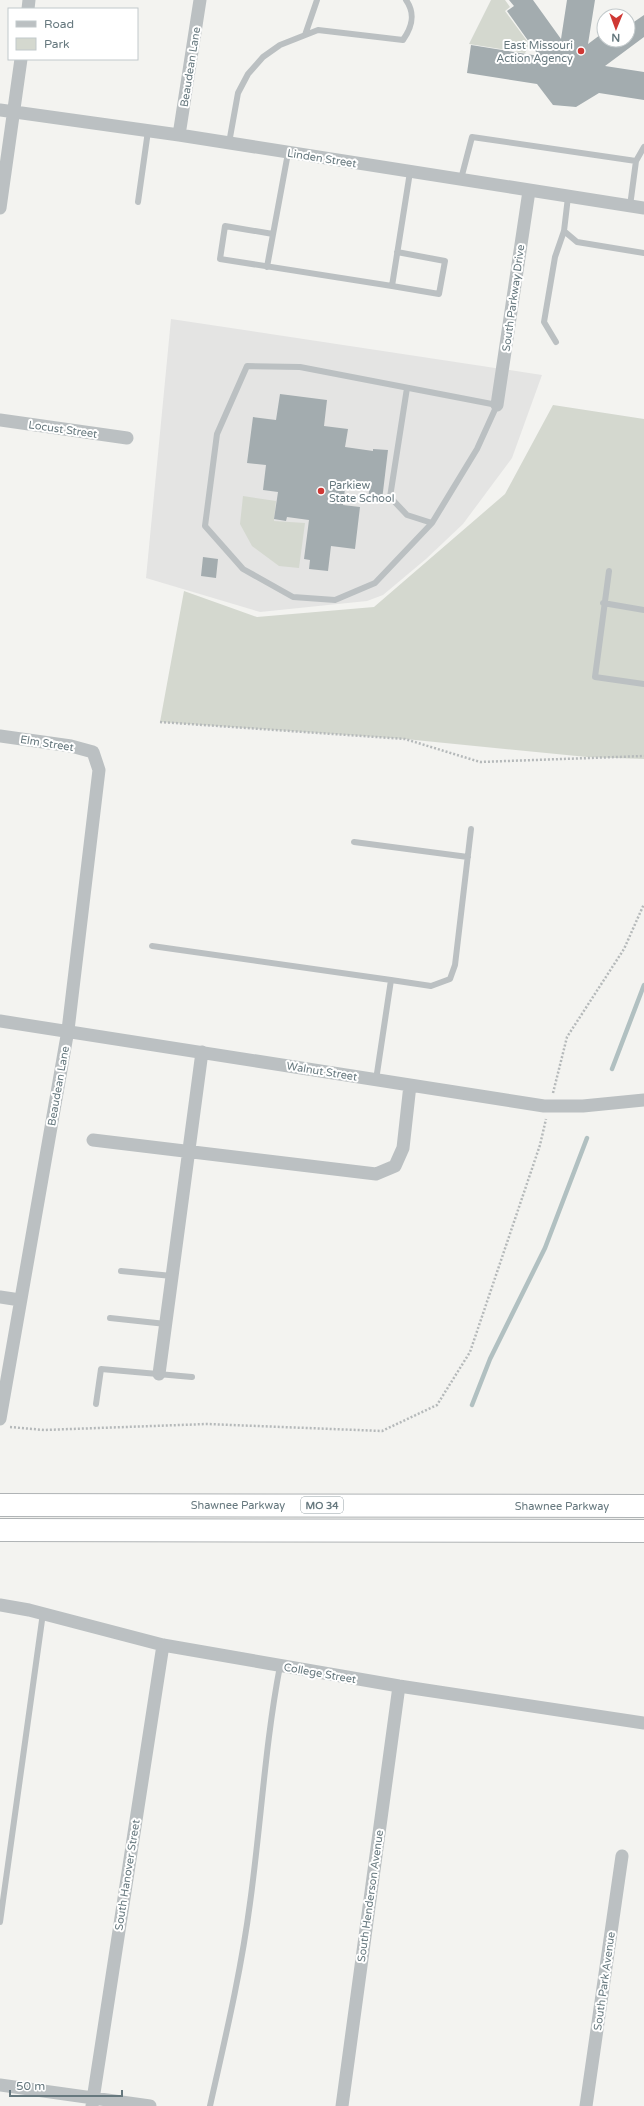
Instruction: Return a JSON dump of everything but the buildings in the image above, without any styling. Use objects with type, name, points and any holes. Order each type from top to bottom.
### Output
[{"type":"highway","name":"Shawnee Parkway","points":[[0,1504],[644,1506]]},
{"type":"highway","points":[[0,1530],[644,1530]]},
{"type":"street","name":"Beaudean Lane","points":[[179,135],[200,0]]},
{"type":"street","points":[[0,208],[21,60]]},
{"type":"street","name":"Linden Street","points":[[0,110],[179,135],[644,208]]},
{"type":"street","name":"South Parkway Drive","points":[[497,405],[528,191]]},
{"type":"street","name":"Locust Street","points":[[0,420],[127,438]]},
{"type":"street","name":"Elm Street","points":[[0,736],[71,746],[93,752]]},
{"type":"street","name":"Beaudean Lane","points":[[4,1423],[20,1300],[68,1030],[98,770],[93,752]]},
{"type":"street","name":"Walnut Street","points":[[0,1021],[68,1030],[376,1080],[550,1106],[583,1106],[644,1100]]},
{"type":"street","points":[[159,1374],[202,1052]]},
{"type":"street","points":[[94,1140],[188,1153],[376,1174],[395,1166],[403,1148],[410,1085]]},
{"type":"street","points":[[0,1297],[20,1300]]},
{"type":"street","name":"College Street","points":[[0,1605],[43,1613],[163,1645],[399,1686],[644,1723]]},
{"type":"street","name":"South Hanover Street","points":[[93,2102],[163,1645]]},
{"type":"street","name":"South Henderson Avenue","points":[[342,2106],[399,1686]]},
{"type":"street","name":"South Park Avenue","points":[[586,2106],[622,1856]]},
{"type":"street","points":[[0,2085],[93,2102],[150,2106]]},
{"type":"lane","points":[[305,35],[317,0]]},
{"type":"lane","points":[[229,143],[238,93],[248,74],[263,57],[280,45],[318,30],[403,40],[410,30],[413,14],[406,0]]},
{"type":"lane","points":[[138,202],[148,131]]},
{"type":"lane","points":[[461,180],[472,137],[636,161]]},
{"type":"lane","points":[[630,206],[636,161],[644,147]]},
{"type":"lane","points":[[267,267],[288,153]]},
{"type":"lane","points":[[392,286],[410,172]]},
{"type":"lane","points":[[556,342],[544,322],[556,256],[564,232],[568,197]]},
{"type":"lane","points":[[273,234],[225,226],[220,259],[439,294],[445,261],[397,252]]},
{"type":"lane","points":[[564,232],[577,242],[644,253]]},
{"type":"lane","points":[[247,366],[300,367],[407,388],[497,405],[477,449],[432,522],[375,583],[335,600],[293,597],[243,569],[205,526],[217,434],[247,366]]},
{"type":"lane","points":[[407,388],[390,497],[407,515],[432,522]]},
{"type":"lane","points":[[609,571],[603,603],[595,677],[644,684]]},
{"type":"lane","points":[[603,603],[644,610]]},
{"type":"lane","points":[[152,946],[431,986],[450,979],[455,965],[471,829]]},
{"type":"lane","points":[[354,842],[468,857]]},
{"type":"lane","points":[[376,1080],[391,980]]},
{"type":"lane","points":[[121,1271],[172,1276]]},
{"type":"lane","points":[[110,1318],[166,1324]]},
{"type":"lane","points":[[96,1404],[101,1369],[192,1377]]},
{"type":"lane","points":[[0,1922],[43,1613]]},
{"type":"lane","points":[[210,2106],[231,2015],[250,1904],[271,1714],[280,1666]]},
{"type":"path","points":[[160,722],[405,739],[480,762],[644,756]]},
{"type":"path","points":[[4,1423],[44,1430],[207,1424],[382,1431],[437,1405],[470,1352],[540,1145],[567,1037],[624,949],[644,904]]},
{"type":"shaded area","name":"Parkiew State School","points":[[171,319],[542,375],[512,458],[463,524],[426,559],[383,595],[367,601],[260,612],[146,578]]},
{"type":"green space","points":[[491,0],[505,0],[510,7],[505,11],[530,45],[525,53],[469,44]]},
{"type":"green space","points":[[553,405],[644,419],[644,759],[587,757],[405,739],[160,722],[184,591],[257,617],[374,607],[505,494]]},
{"type":"green space","points":[[243,496],[276,501],[274,521],[305,523],[299,568],[279,566],[252,546],[240,524]]},
{"type":"waterway","points":[[612,1069],[644,985]]},
{"type":"waterway","points":[[472,1405],[490,1359],[545,1248],[587,1138]]},
{"type":"place","name":"East Missouri Action Agency","points":[[581,51]]},
{"type":"place","name":"Parkiew State School","points":[[321,491]]}]
